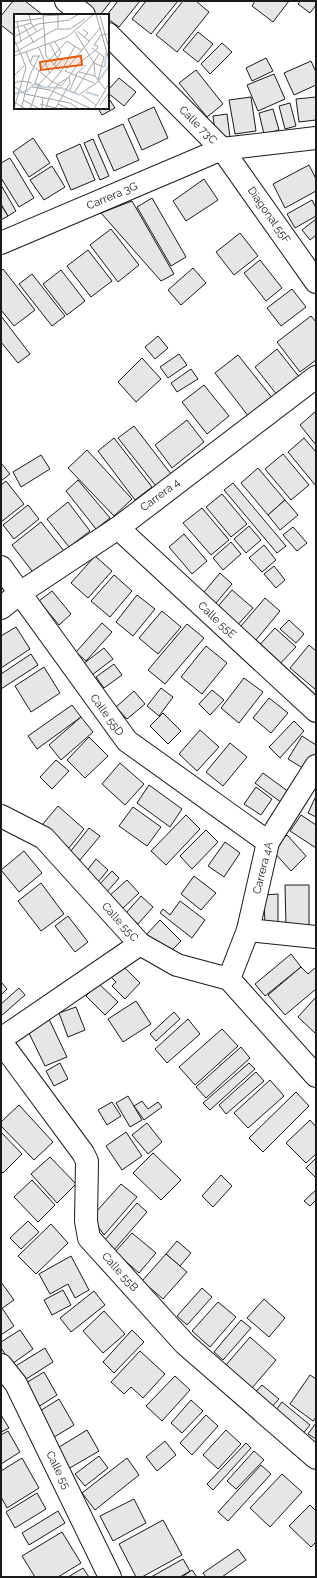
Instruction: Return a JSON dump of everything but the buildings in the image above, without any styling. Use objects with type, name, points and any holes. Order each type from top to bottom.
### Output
[{"type":"street","points":[[66,1],[83,14]]},
{"type":"street","name":"Calle 73C","points":[[109,35],[222,149],[316,138]]},
{"type":"street","name":"Carrera 3G","points":[[1,243],[222,149]]},
{"type":"street","name":"Diagonal 55F","points":[[222,149],[316,282]]},
{"type":"street","name":"Carrera 4","points":[[1,608],[20,593],[118,528],[316,377]]},
{"type":"street","name":"Calle 55E","points":[[118,528],[316,711]]},
{"type":"street","name":"Calle 55D","points":[[1,567],[127,741],[268,842]]},
{"type":"street","name":"Carrera 4A","points":[[229,979],[248,930],[268,842],[316,766]]},
{"type":"street","name":"Calle 55C","points":[[1,816],[44,838],[140,944],[177,965],[229,979]]},
{"type":"street","points":[[248,930],[316,937]]},
{"type":"street","points":[[1,1040],[140,944]]},
{"type":"street","points":[[229,979],[316,1076]]},
{"type":"street","name":"Calle 55B","points":[[1,1040],[83,1153],[87,1162],[86,1221],[89,1238],[185,1344],[316,1458]]},
{"type":"street","name":"Calle 55","points":[[1,1365],[16,1384],[110,1577]]}]
